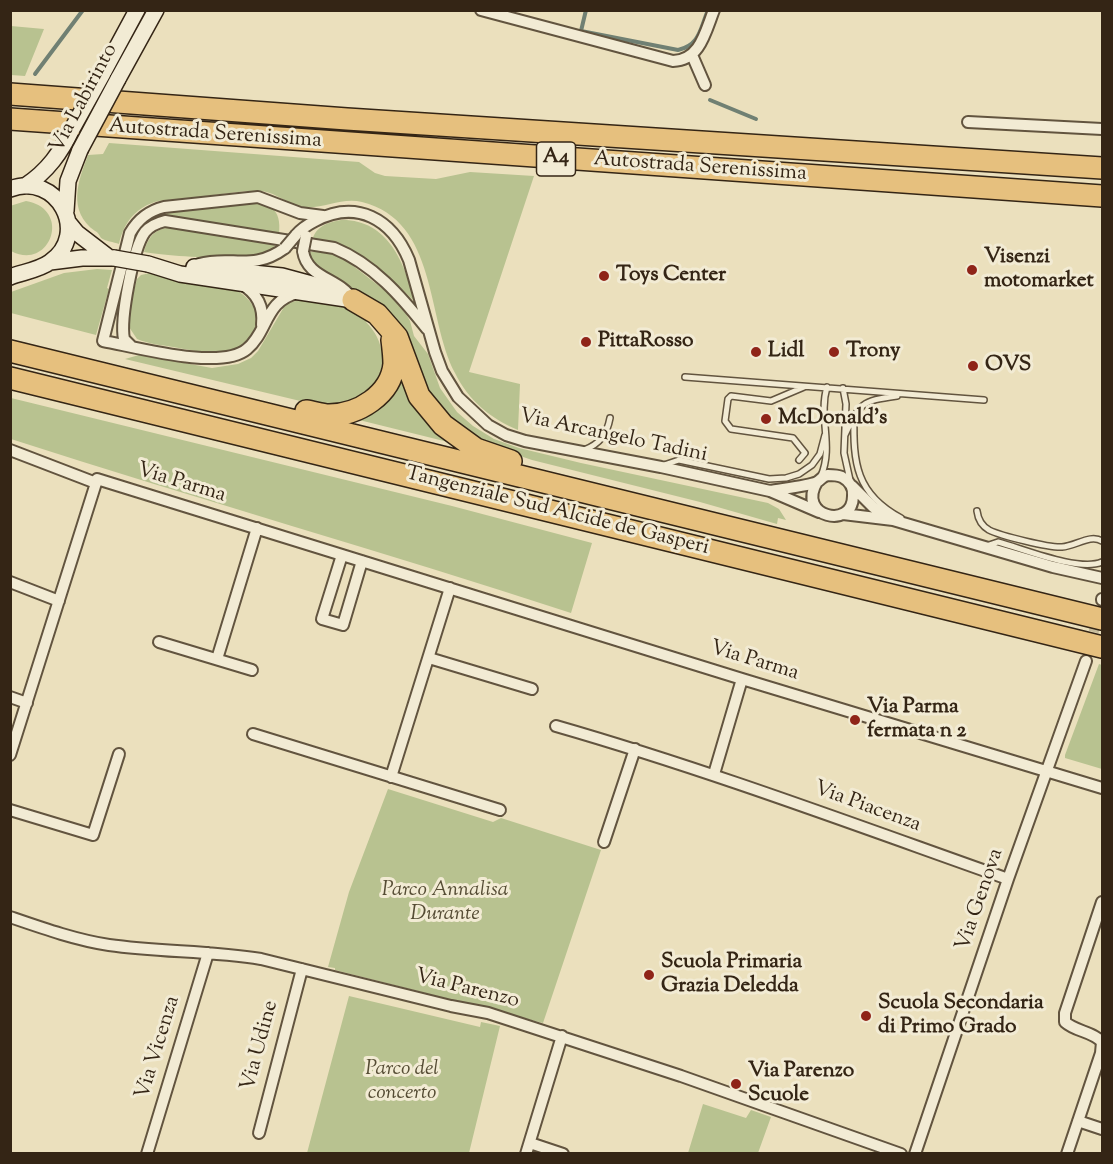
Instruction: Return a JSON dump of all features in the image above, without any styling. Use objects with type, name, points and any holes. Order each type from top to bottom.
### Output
[{"type":"highway","name":"Autostrada Serenissima","points":[[10,94],[347,119],[1102,168]]},
{"type":"highway","name":"Autostrada Serenissima","points":[[10,120],[1102,196]]},
{"type":"highway","points":[[353,300],[377,314],[400,342],[419,396],[443,425],[476,448],[553,476],[564,488]]},
{"type":"highway","points":[[218,401],[272,403],[331,415],[354,411],[375,398],[390,380],[394,363],[391,331]]},
{"type":"highway","name":"Tangenziale Sud Alcide de Gasperi","points":[[10,351],[1102,619]]},
{"type":"highway","name":"Tangenziale Sud Alcide de Gasperi","points":[[10,378],[1102,647]]},
{"type":"main road","name":"Via Labirinto","points":[[18,188],[41,175],[54,160],[137,10]]},
{"type":"main road","name":"Via Labirinto","points":[[50,262],[59,255],[68,234],[68,181],[80,150],[156,10]]},
{"type":"main road","name":"Via Labirinto","points":[[18,188],[42,188],[49,192],[61,204],[67,217]]},
{"type":"main road","points":[[67,217],[77,233],[111,257]]},
{"type":"main road","points":[[10,277],[50,262],[111,257],[153,265],[180,274],[353,300]]},
{"type":"main road","points":[[153,265],[253,272],[289,278],[332,289],[353,300]]},
{"type":"main road","points":[[10,266],[34,269]]},
{"type":"street","points":[[481,10],[673,61],[683,61],[693,55],[701,43],[714,10]]},
{"type":"street","points":[[693,55],[705,85]]},
{"type":"street","points":[[968,122],[1102,129]]},
{"type":"street","name":"Via Arcangelo Tadini","points":[[301,293],[281,300],[248,349],[231,357],[202,358],[103,341],[130,233],[138,221],[150,212],[164,207],[258,196],[300,213],[325,216]]},
{"type":"street","name":"Via Arcangelo Tadini","points":[[301,236],[314,222],[325,216],[345,212],[359,213],[378,220],[394,234],[403,246],[413,269],[438,362],[446,381],[465,405],[480,419],[515,438],[770,491],[828,516],[835,517],[843,514],[893,520],[1053,567],[1100,576]]},
{"type":"street","name":"Via Arcangelo Tadini","points":[[132,346],[124,339],[123,321],[125,301],[139,246],[148,229],[165,221],[334,248],[356,259],[375,273],[396,292],[430,333]]},
{"type":"street","points":[[190,266],[214,261],[262,261],[301,236],[304,260],[311,270],[343,287],[353,300]]},
{"type":"street","points":[[241,284],[252,292],[260,304],[262,325]]},
{"type":"street","name":"Via Parma","points":[[10,450],[96,483],[97,479],[1102,788]]},
{"type":"street","name":"Via Arcangelo Tadini","points":[[770,491],[831,475],[839,476],[873,507],[893,520]]},
{"type":"street","points":[[818,480],[813,489],[812,498],[819,512]]},
{"type":"street","points":[[10,755],[96,483]]},
{"type":"street","points":[[843,514],[852,504],[854,494],[851,485]]},
{"type":"street","points":[[217,659],[257,528]]},
{"type":"street","points":[[342,555],[322,619],[342,625],[362,561]]},
{"type":"street","points":[[10,582],[59,601]]},
{"type":"street","points":[[391,777],[450,588]]},
{"type":"street","points":[[159,642],[252,670]]},
{"type":"street","points":[[429,658],[532,689]]},
{"type":"street","name":"Via Genova","points":[[915,1154],[1008,879],[1086,661]]},
{"type":"street","points":[[714,774],[742,679]]},
{"type":"street","points":[[10,697],[27,703]]},
{"type":"street","name":"Via Piacenza","points":[[556,726],[635,748],[714,774],[1008,879]]},
{"type":"street","points":[[254,734],[500,810]]},
{"type":"street","points":[[604,842],[635,748]]},
{"type":"street","points":[[10,810],[93,835],[119,754]]},
{"type":"street","points":[[1067,1154],[1101,1053],[1102,1042],[1097,1036],[1071,1027],[1065,1022],[1065,1014],[1102,902]]},
{"type":"street","name":"Via Parenzo","points":[[10,918],[97,943],[261,959],[488,1013],[824,1125],[901,1154]]},
{"type":"street","name":"Via Vicenza","points":[[147,1154],[208,953]]},
{"type":"street","name":"Via Udine","points":[[259,1133],[302,969]]},
{"type":"street","points":[[562,1036],[528,1148],[563,1154]]},
{"type":"street","points":[[1078,1121],[1102,1129]]},
{"type":"lane","points":[[685,377],[984,400]]},
{"type":"lane","points":[[799,460],[805,453],[793,438],[731,429],[725,421],[728,399],[731,396],[771,401],[806,386]]},
{"type":"lane","points":[[818,480],[826,463],[828,451],[825,435],[826,387]]},
{"type":"lane","points":[[843,388],[846,404],[844,453],[851,485]]},
{"type":"lane","points":[[844,437],[859,408],[874,399],[905,395]]},
{"type":"lane","points":[[844,416],[853,436]]},
{"type":"lane","points":[[854,416],[854,454],[860,476],[873,499],[888,511],[921,529]]},
{"type":"lane","points":[[577,452],[598,443],[607,431],[610,418]]},
{"type":"lane","points":[[661,467],[679,460],[769,479],[786,478],[799,474],[812,465],[820,454],[825,435]]},
{"type":"lane","points":[[977,511],[978,518],[990,531],[1052,547],[1074,545],[1093,538],[1102,541]]},
{"type":"lane","points":[[982,547],[998,542],[1076,564],[1095,565],[1102,562]]},
{"type":"green space","points":[[11,26],[44,29],[25,76],[11,75]]},
{"type":"green space","points":[[109,143],[359,162],[375,173],[385,176],[436,179],[470,172],[534,176],[469,372],[520,384],[518,430],[481,408],[460,383],[446,351],[426,274],[417,250],[405,229],[387,213],[355,201],[304,207],[273,194],[258,191],[158,201],[143,207],[132,216],[119,244],[101,238],[86,223],[78,205],[77,195],[88,155],[103,154]]},
{"type":"green space","points":[[26,201],[40,206],[49,215],[52,226],[51,237],[45,247],[36,253],[25,255],[11,251],[10,206]]},
{"type":"green space","points":[[245,202],[261,203],[272,208],[278,218],[279,234],[167,215],[167,212]]},
{"type":"green space","points":[[341,220],[371,227],[382,235],[399,258],[414,301],[380,269],[355,252],[327,242],[312,241],[316,232],[323,226]]},
{"type":"green space","points":[[166,228],[275,244],[266,254],[242,258],[144,252],[151,236]]},
{"type":"green space","points":[[310,252],[327,252],[347,261],[388,293],[406,314],[414,336],[428,354],[440,388],[457,412],[473,426],[494,439],[519,448],[581,463],[768,503],[779,509],[786,520],[778,518],[777,524],[700,502],[532,460],[497,448],[451,424],[354,290],[315,265]]},
{"type":"green space","points":[[97,269],[112,270],[96,335],[11,313],[11,292],[64,273]]},
{"type":"green space","points":[[150,273],[237,290],[249,300],[255,309],[257,324],[252,336],[245,345],[222,352],[197,351],[137,339],[129,327],[129,310],[137,279],[141,275]]},
{"type":"green space","points":[[300,300],[335,304],[368,318],[366,322],[375,333],[380,346],[382,364],[376,380],[365,393],[349,402],[317,405],[125,359],[139,355],[212,368],[238,364],[251,358],[258,351],[284,307],[288,303]]},
{"type":"green space","points":[[400,373],[437,433],[448,442],[355,419]]},
{"type":"green space","points":[[11,398],[452,506],[592,543],[571,613],[11,439]]},
{"type":"green space","points":[[1099,664],[1102,665],[1102,769],[1065,758]]},
{"type":"green space","name":"Parco Annalisa Durante","points":[[388,789],[493,822],[501,818],[601,850],[543,1023],[328,967],[349,892]]},
{"type":"green space","name":"Parco del concerto","points":[[349,996],[480,1027],[481,1022],[500,1026],[469,1153],[307,1153]]},
{"type":"green space","points":[[703,1104],[746,1118],[751,1110],[771,1117],[758,1153],[688,1153]]},
{"type":"waterway","points":[[35,74],[83,10]]},
{"type":"waterway","points":[[586,10],[581,31],[678,50],[685,48],[695,40],[708,10]]},
{"type":"waterway","points":[[710,100],[756,119]]},
{"type":"tunnel","points":[[1086,661],[1102,600]]},
{"type":"place","name":"Visenzi motomarket","points":[[972,270]]},
{"type":"place","name":"Toys Center","points":[[604,276]]},
{"type":"place","name":"PittaRosso","points":[[586,342]]},
{"type":"place","name":"Lidl","points":[[756,352]]},
{"type":"place","name":"Trony","points":[[834,352]]},
{"type":"place","name":"OVS","points":[[973,366]]},
{"type":"place","name":"McDonald's","points":[[766,419]]},
{"type":"place","name":"Via Parma fermata n 2","points":[[855,720]]},
{"type":"place","name":"Scuola Primaria Grazia Deledda","points":[[649,975]]},
{"type":"place","name":"Scuola Secondaria di Primo Grado","points":[[866,1016]]},
{"type":"place","name":"Via Parenzo Scuole","points":[[736,1084]]}]
